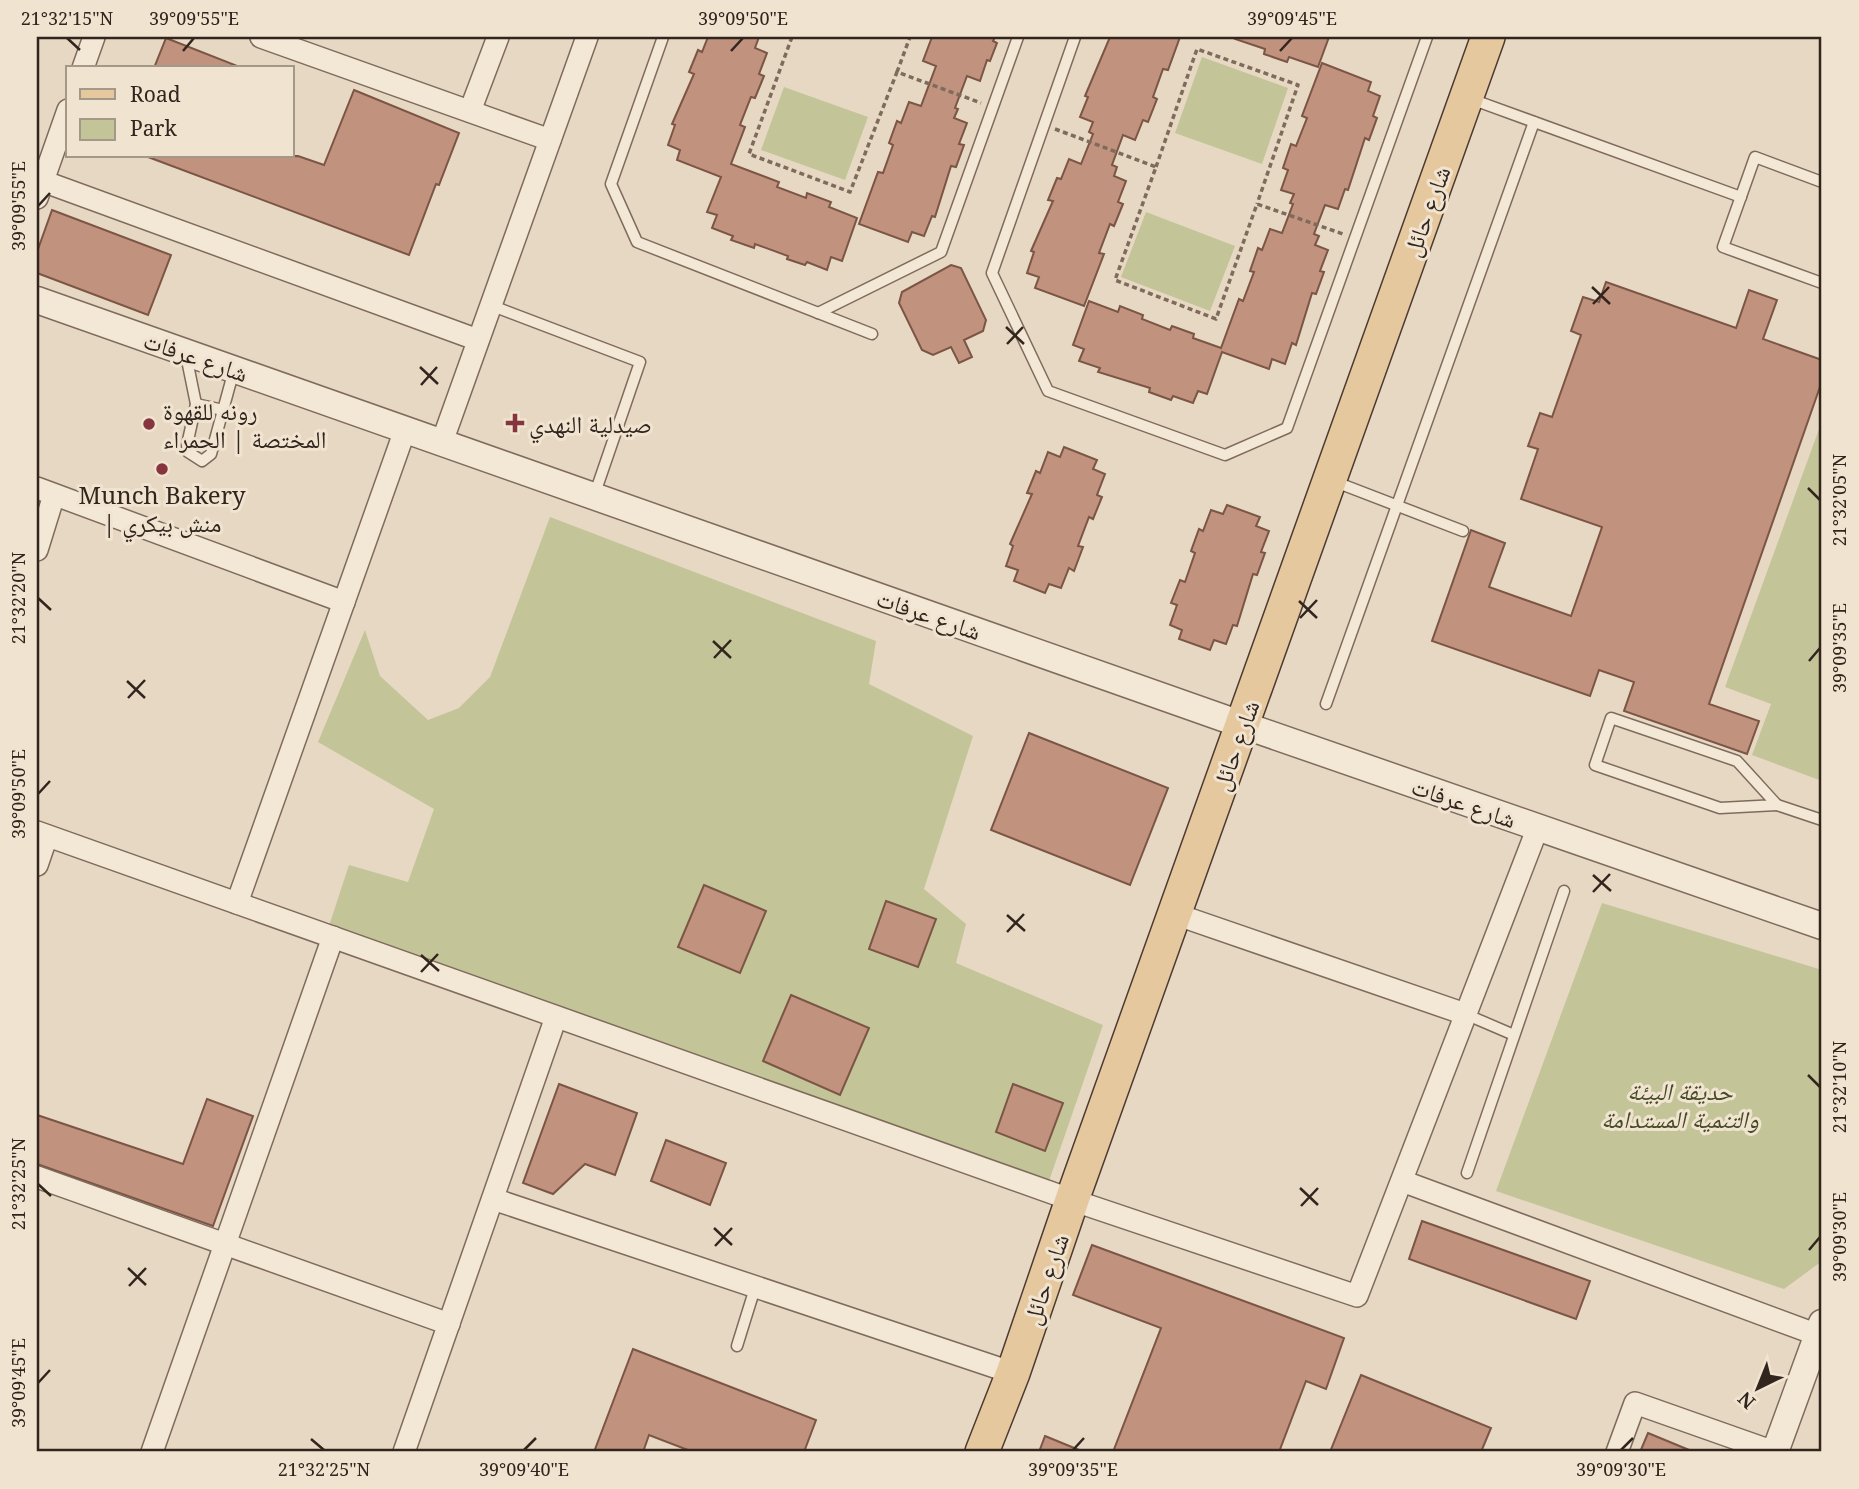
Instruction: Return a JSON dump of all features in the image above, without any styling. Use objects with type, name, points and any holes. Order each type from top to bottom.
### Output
[{"type":"main road","name":"شارع حائل","points":[[982,1452],[1013,1373],[1072,1200],[1488,37]]},
{"type":"street","points":[[84,66],[94,37]]},
{"type":"street","points":[[261,37],[550,139]]},
{"type":"street","points":[[470,111],[498,37]]},
{"type":"street","points":[[442,443],[587,37]]},
{"type":"street","points":[[66,115],[39,186],[478,340]]},
{"type":"street","name":"شارع عرفات","points":[[37,300],[1242,725],[1822,926]]},
{"type":"street","points":[[237,903],[405,430]]},
{"type":"street","points":[[37,550],[45,492],[344,602]]},
{"type":"street","points":[[37,865],[42,834],[1072,1200],[1357,1296],[1538,827]]},
{"type":"street","points":[[1175,914],[1465,1014]]},
{"type":"street","points":[[152,1452],[333,937]]},
{"type":"street","points":[[404,1452],[556,1017]]},
{"type":"street","points":[[37,1177],[449,1324]]},
{"type":"street","points":[[1402,1181],[1820,1329],[1774,1452],[1635,1403],[1617,1452]]},
{"type":"street","points":[[493,1199],[1013,1373]]},
{"type":"lane","points":[[663,37],[611,184],[637,243],[872,334]]},
{"type":"lane","points":[[818,313],[941,252],[1018,37]]},
{"type":"lane","points":[[1075,37],[992,273],[1048,391],[1225,455],[1287,428],[1427,37]]},
{"type":"lane","points":[[1477,37],[1462,78],[1462,110],[1534,122],[1741,197]]},
{"type":"lane","points":[[1326,704],[1534,122]]},
{"type":"lane","points":[[1822,182],[1755,158],[1723,247],[1822,281]]},
{"type":"lane","points":[[490,305],[640,362],[594,496]]},
{"type":"lane","points":[[185,352],[195,404],[188,452],[202,461],[211,454],[234,370]]},
{"type":"lane","points":[[195,404],[223,410]]},
{"type":"lane","points":[[1330,480],[1463,531]]},
{"type":"lane","points":[[1777,805],[1737,761],[1611,718],[1595,765],[1720,808],[1777,805],[1822,820]]},
{"type":"lane","points":[[1467,1173],[1563,891]]},
{"type":"lane","points":[[1465,1014],[1514,1035]]},
{"type":"lane","points":[[737,1346],[755,1288]]},
{"type":"path","points":[[793,37],[748,154],[850,192],[910,37]]},
{"type":"path","points":[[1197,49],[1298,85],[1257,204],[1216,319],[1115,281],[1197,49]]},
{"type":"path","points":[[897,72],[993,108]]},
{"type":"path","points":[[1044,124],[1156,167]]},
{"type":"path","points":[[1257,204],[1355,238]]},
{"type":"green space","points":[[1202,57],[1288,88],[1262,164],[1175,133]]},
{"type":"green space","points":[[784,87],[868,117],[845,180],[761,150]]},
{"type":"green space","points":[[1146,212],[1235,246],[1210,311],[1121,277]]},
{"type":"green space","points":[[1822,421],[1822,781],[1752,755],[1771,704],[1725,687]]},
{"type":"green space","points":[[550,517],[876,641],[869,684],[973,736],[924,889],[966,924],[956,963],[1103,1025],[1049,1181],[326,935],[349,865],[408,882],[434,809],[318,742],[365,630],[380,676],[428,720],[459,708],[490,677]]},
{"type":"green space","name":"حديقة البيئة والتنمية المستدامة","points":[[1602,903],[1822,970],[1822,1261],[1784,1289],[1496,1191]]},
{"type":"building","points":[[708,37],[759,37],[755,48],[767,53],[759,74],[764,76],[755,98],[751,97],[740,125],[745,127],[731,164],[779,182],[777,187],[806,198],[807,193],[831,202],[829,207],[857,218],[842,261],[831,257],[827,270],[807,262],[805,265],[787,259],[788,256],[755,244],[754,248],[731,240],[733,236],[712,228],[717,215],[707,212],[721,177],[677,160],[680,150],[668,145],[675,125],[672,124],[694,74],[689,72],[698,50],[702,52]]},
{"type":"building","points":[[932,37],[995,37],[993,41],[997,43],[990,61],[987,60],[980,81],[967,76],[955,108],[958,109],[954,118],[967,123],[959,144],[964,145],[956,167],[951,166],[935,217],[932,216],[924,236],[912,232],[908,242],[859,224],[878,172],[883,173],[893,145],[889,143],[897,121],[901,123],[909,102],[921,106],[936,66],[923,61]]},
{"type":"building","points":[[1110,37],[1180,37],[1168,70],[1163,69],[1153,97],[1157,99],[1148,122],[1143,120],[1135,140],[1123,135],[1112,165],[1117,167],[1114,176],[1126,181],[1118,202],[1123,204],[1114,226],[1110,224],[1099,253],[1104,254],[1084,306],[1035,288],[1039,277],[1027,273],[1034,252],[1031,251],[1053,201],[1048,200],[1057,178],[1061,179],[1069,159],[1081,164],[1093,134],[1089,132],[1093,122],[1080,117],[1088,97],[1085,96]]},
{"type":"building","points":[[1329,37],[1318,67],[1289,57],[1287,62],[1264,54],[1265,49],[1235,39]]},
{"type":"building","points":[[166,38],[237,66],[155,66]]},
{"type":"building","points":[[1322,63],[1371,82],[1368,91],[1380,96],[1373,116],[1377,118],[1369,140],[1365,138],[1348,190],[1345,189],[1338,209],[1325,205],[1314,234],[1319,236],[1315,245],[1328,250],[1320,271],[1324,272],[1316,294],[1312,293],[1296,345],[1292,343],[1285,364],[1272,359],[1269,369],[1222,352],[1207,394],[1198,391],[1193,403],[1173,396],[1171,400],[1149,392],[1150,388],[1098,372],[1100,368],[1079,361],[1084,349],[1073,345],[1089,301],[1118,312],[1120,306],[1143,315],[1142,319],[1170,330],[1172,326],[1194,334],[1193,338],[1221,348],[1239,299],[1243,301],[1254,272],[1250,271],[1258,248],[1262,250],[1270,229],[1282,233],[1293,204],[1290,203],[1294,194],[1281,190],[1288,170],[1283,168],[1291,144],[1296,146],[1307,118],[1302,116]]},
{"type":"building","points":[[354,90],[459,133],[409,255],[151,158],[298,156],[324,165]]},
{"type":"building","points":[[52,210],[171,255],[148,315],[37,273],[37,252]]},
{"type":"building","points":[[951,265],[961,268],[986,320],[983,331],[964,340],[972,357],[959,363],[951,347],[933,355],[922,350],[899,303],[902,292]]},
{"type":"building","points":[[1606,282],[1736,328],[1749,290],[1777,300],[1763,339],[1822,360],[1822,381],[1709,704],[1759,721],[1747,754],[1624,711],[1634,682],[1599,670],[1590,696],[1432,641],[1471,530],[1505,543],[1489,587],[1571,616],[1602,527],[1521,499],[1538,449],[1528,446],[1540,413],[1552,417],[1581,335],[1571,331],[1583,297],[1599,302]]},
{"type":"building","points":[[1064,447],[1097,460],[1093,469],[1105,474],[1097,495],[1102,497],[1093,519],[1089,517],[1078,546],[1083,547],[1074,571],[1069,568],[1061,588],[1049,584],[1045,593],[1014,581],[1018,570],[1006,566],[1013,546],[1010,544],[1032,494],[1027,493],[1036,471],[1040,473],[1048,452],[1060,457]]},
{"type":"building","points":[[1227,505],[1260,517],[1256,526],[1269,531],[1261,552],[1265,553],[1257,575],[1253,574],[1237,626],[1233,625],[1226,644],[1214,640],[1210,650],[1179,639],[1182,630],[1170,625],[1177,605],[1171,603],[1180,580],[1185,582],[1195,553],[1191,551],[1199,529],[1203,531],[1211,510],[1223,514]]},
{"type":"building","points":[[1029,733],[1168,788],[1130,885],[991,830]]},
{"type":"building","points":[[704,885],[766,911],[740,973],[678,947]]},
{"type":"building","points":[[886,901],[936,919],[918,967],[869,949]]},
{"type":"building","points":[[791,995],[869,1028],[840,1095],[763,1061]]},
{"type":"building","points":[[559,1084],[637,1113],[615,1175],[585,1164],[553,1194],[523,1183]]},
{"type":"building","points":[[1013,1084],[1063,1103],[1045,1151],[996,1132]]},
{"type":"building","points":[[207,1099],[253,1116],[213,1226],[37,1164],[37,1115],[183,1164]]},
{"type":"building","points":[[666,1140],[726,1163],[710,1205],[651,1181]]},
{"type":"building","points":[[1422,1221],[1590,1281],[1576,1319],[1409,1259]]},
{"type":"building","points":[[1092,1245],[1344,1338],[1326,1389],[1306,1381],[1279,1452],[1113,1452],[1161,1328],[1073,1295]]},
{"type":"building","points":[[633,1349],[816,1420],[804,1452],[693,1452],[649,1435],[643,1452],[594,1452]]},
{"type":"building","points":[[1361,1375],[1491,1428],[1481,1452],[1330,1452]]},
{"type":"building","points":[[1648,1433],[1694,1452],[1640,1452]]},
{"type":"building","points":[[1045,1436],[1084,1452],[1039,1452]]},
{"type":"place","name":"صيدلية النهدي","points":[[515,423]]},
{"type":"place","name":"رونه للقهوة المختصة | الحمراء","points":[[149,424]]},
{"type":"place","name":"Munch Bakery | منش بيكري","points":[[162,469]]}]
